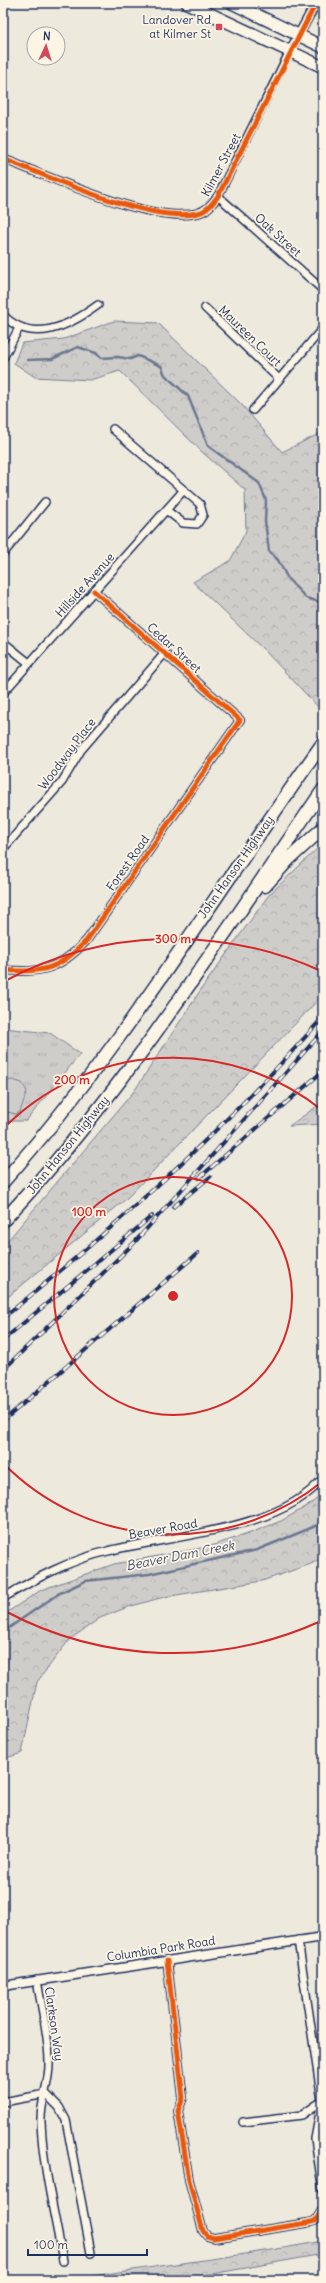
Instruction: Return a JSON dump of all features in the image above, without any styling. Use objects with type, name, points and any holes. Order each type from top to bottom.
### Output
[{"type":"highway","name":"John Hanson Highway","points":[[3,1182],[59,1116],[110,1048],[322,743]]},
{"type":"highway","name":"John Hanson Highway","points":[[3,1222],[51,1168],[104,1103],[323,790]]},
{"type":"highway","points":[[217,942],[249,908],[278,870],[323,828]]},
{"type":"main road","points":[[187,3],[323,67]]},
{"type":"main road","points":[[232,3],[323,47]]},
{"type":"street","name":"Kilmer Street","points":[[3,159],[116,202],[161,213],[184,215],[200,213],[210,206],[218,196],[290,51],[316,3]]},
{"type":"street","name":"Oak Street","points":[[218,196],[323,290]]},
{"type":"street","points":[[3,315],[19,328],[36,331],[51,330],[80,316],[98,305]]},
{"type":"street","name":"Maureen Court","points":[[205,308],[279,379]]},
{"type":"street","points":[[3,358],[19,328]]},
{"type":"street","points":[[253,410],[323,328]]},
{"type":"street","points":[[113,428],[203,508],[200,522],[193,525],[183,523],[166,510]]},
{"type":"street","name":"Hillside Avenue","points":[[3,693],[183,491]]},
{"type":"street","points":[[3,554],[45,502]]},
{"type":"street","name":"Cedar Street","points":[[94,591],[240,720]]},
{"type":"street","points":[[3,642],[29,663]]},
{"type":"street","name":"Woodway Place","points":[[3,849],[62,782],[81,750],[165,654]]},
{"type":"street","name":"Forest Road","points":[[3,970],[34,972],[47,970],[71,957],[78,950],[87,940],[240,720]]},
{"type":"street","name":"Beaver Road","points":[[3,1598],[47,1573],[75,1561],[107,1551],[203,1533],[262,1516],[305,1495],[323,1478]]},
{"type":"street","name":"Columbia Park Road","points":[[3,1986],[323,1937]]},
{"type":"street","points":[[298,1940],[322,2101],[315,2138],[323,2191]]},
{"type":"street","points":[[167,1960],[183,2098],[178,2110],[189,2180],[203,2231],[207,2236],[214,2238],[306,2223],[315,2221],[323,2209]]},
{"type":"street","name":"Clarkson Way","points":[[37,1980],[49,2060],[46,2094],[41,2116],[43,2150],[63,2261]]},
{"type":"street","points":[[3,2102],[46,2094],[59,2107],[66,2120],[91,2254]]},
{"type":"street","points":[[243,2122],[302,2115],[322,2101]]},
{"type":"green space","points":[[114,321],[158,323],[242,405],[282,452],[323,432],[323,712],[265,651],[193,582],[230,561],[246,531],[245,490],[201,451],[120,371],[90,380],[35,377],[14,363],[22,343],[64,339]]},
{"type":"green space","points":[[323,843],[323,995],[126,1199],[3,1301],[3,1246],[135,1090],[202,988],[268,896]]},
{"type":"green space","points":[[3,1028],[50,1033],[80,1054],[26,1121],[3,1121]]},
{"type":"green space","points":[[13,1080],[22,1083],[27,1091],[20,1112],[16,1114],[3,1111],[3,1081]]},
{"type":"green space","points":[[323,1102],[323,1124],[289,1126]]},
{"type":"green space","points":[[323,1494],[323,1558],[311,1564],[262,1581],[164,1597],[128,1607],[100,1618],[69,1640],[37,1682],[22,1753],[3,1759],[3,1615],[41,1590],[114,1564],[207,1547],[245,1535],[281,1521],[309,1505]]},
{"type":"green space","points":[[323,2241],[323,2254],[179,2280],[67,2280],[259,2252]]},
{"type":"waterway","points":[[28,360],[52,359],[78,347],[96,353],[101,358],[118,357],[130,359],[138,356],[161,366],[165,375],[188,396],[208,446],[259,483],[266,500],[265,521],[269,551],[278,560],[288,579],[306,598],[323,603]]},
{"type":"waterway","name":"Beaver Dam Creek","points":[[3,1632],[58,1594],[85,1581],[149,1574],[257,1550],[323,1523]]},
{"type":"railway","points":[[3,1318],[88,1248],[170,1174],[249,1098],[323,1017]]},
{"type":"railway","points":[[3,1370],[134,1243],[323,1031]]},
{"type":"railway","points":[[199,1178],[323,1071]]},
{"type":"railway","points":[[173,1207],[210,1177]]},
{"type":"railway","points":[[3,1340],[152,1216]]},
{"type":"railway","points":[[3,1421],[198,1253]]},
{"type":"cycle path","points":[[3,159],[73,187],[128,206],[178,215],[201,212],[210,206],[218,196],[316,3]]},
{"type":"cycle path","points":[[3,970],[29,971],[50,967],[68,957],[87,940],[240,720],[94,591]]},
{"type":"cycle path","points":[[167,1960],[183,2098],[178,2111],[189,2180],[203,2231],[207,2236],[214,2238],[307,2223],[315,2221],[323,2209]]},
{"type":"place","name":"Landover Rd at Kilmer St","points":[[219,27]]}]
